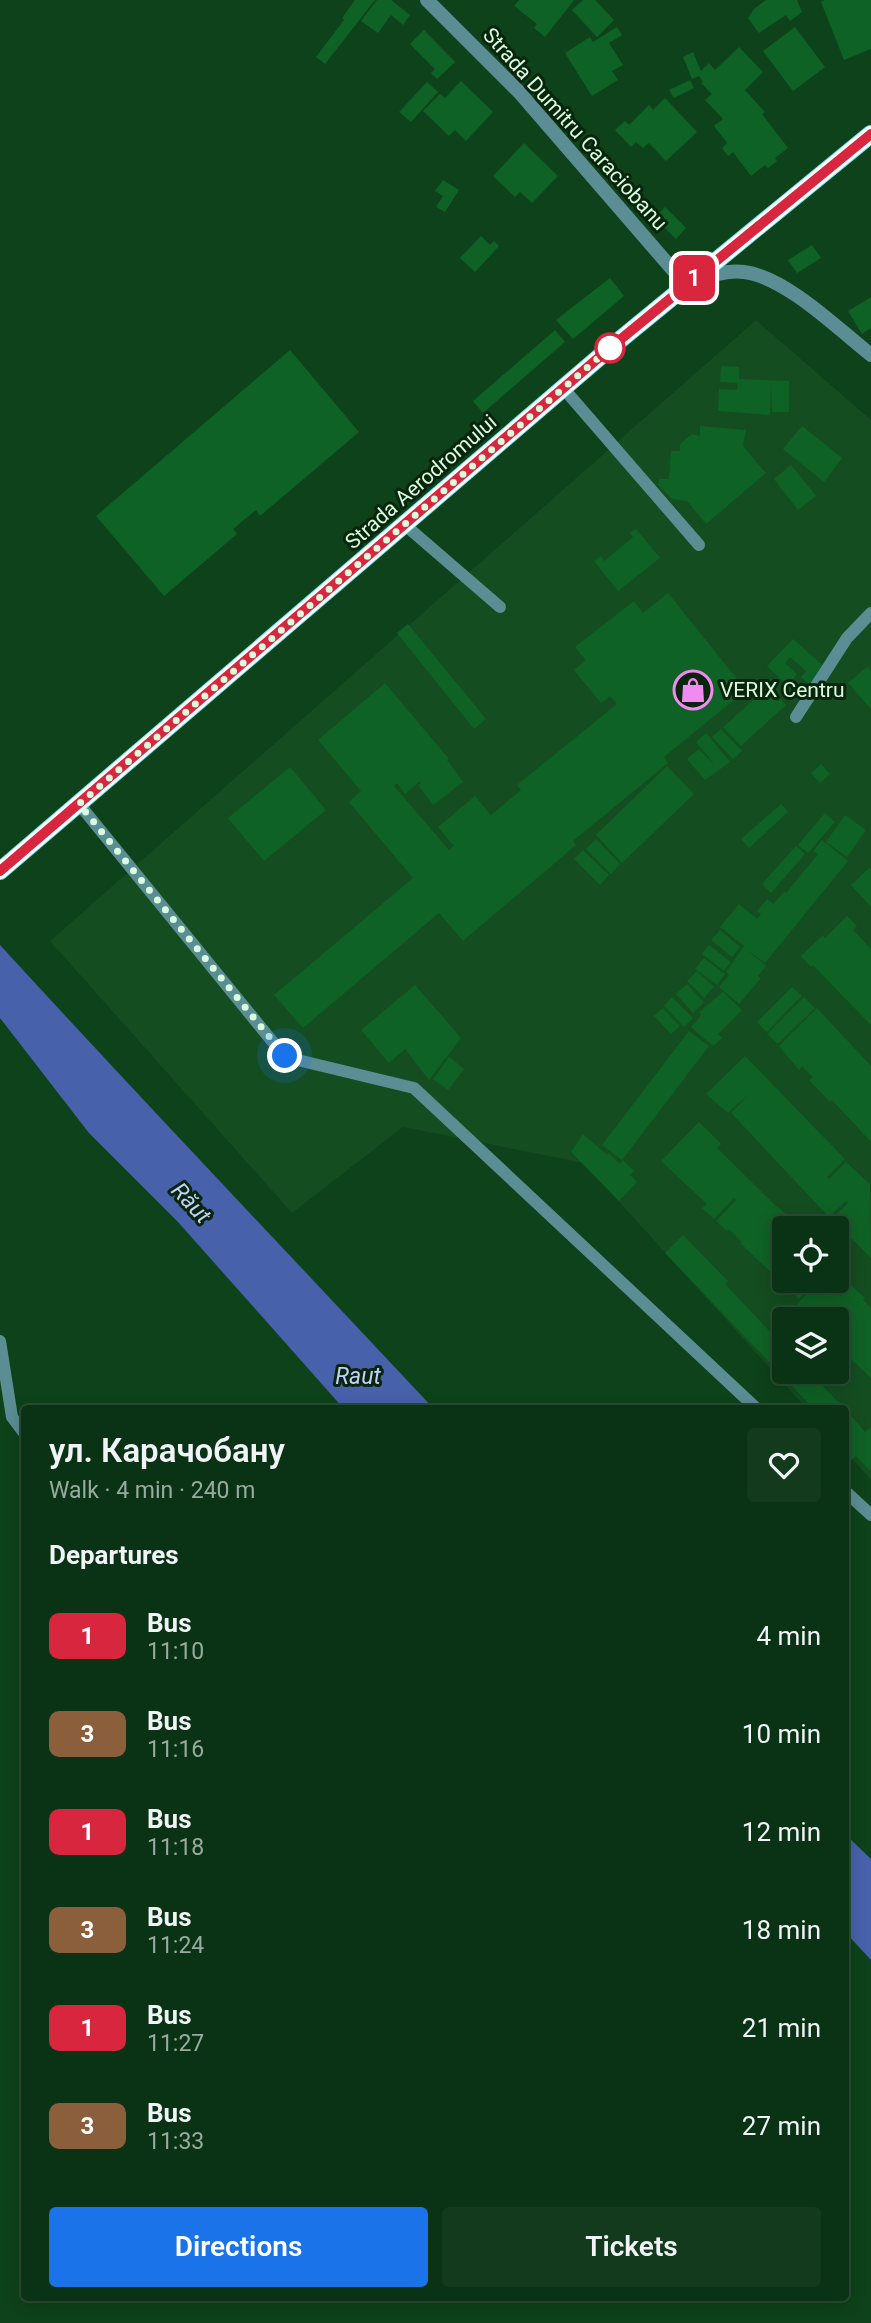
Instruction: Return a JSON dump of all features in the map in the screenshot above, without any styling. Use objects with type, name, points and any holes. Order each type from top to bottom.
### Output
[{"type":"main road","name":"Strada Aerodromului","points":[[2,870],[686,285],[871,134]]},
{"type":"street","name":"Strada Dumitru Caraciobanu","points":[[427,0],[519,92],[686,285]]},
{"type":"street","points":[[686,285],[728,272],[759,275],[790,290],[871,355]]},
{"type":"lane","points":[[564,389],[699,545]]},
{"type":"lane","points":[[405,525],[500,607]]},
{"type":"lane","points":[[796,717],[847,638],[871,613]]},
{"type":"lane","points":[[79,804],[285,1056],[414,1088],[753,1405]]},
{"type":"lane","points":[[0,1341],[12,1417],[21,1429]]},
{"type":"lane","points":[[849,1495],[871,1515]]},
{"type":"shaded area","points":[[756,320],[871,420],[871,1480],[849,1455],[849,1405],[803,1405],[784,1384],[849,1384],[849,1307],[772,1307],[772,1370],[584,1163],[403,1127],[292,1213],[50,941]]},
{"type":"water","name":"Raut","points":[[0,945],[430,1405],[340,1405],[178,1222],[89,1133],[0,1018]]},
{"type":"water","points":[[849,1838],[871,1859],[871,1960],[849,1936]]},
{"type":"building","points":[[355,0],[375,0],[325,64],[316,57],[344,20],[342,18]]},
{"type":"building","points":[[377,0],[391,0],[410,15],[403,25],[391,15],[378,33],[361,21]]},
{"type":"building","points":[[519,0],[574,0],[545,37],[534,28],[537,24],[514,6]]},
{"type":"building","points":[[583,0],[595,0],[614,20],[597,37],[572,10]]},
{"type":"building","points":[[766,0],[797,0],[802,12],[790,21],[786,15],[759,33],[748,18],[754,9]]},
{"type":"building","points":[[871,0],[871,49],[844,60],[821,2]]},
{"type":"building","points":[[617,27],[622,35],[609,43],[623,65],[612,71],[618,80],[592,96],[565,53],[590,37],[593,42]]},
{"type":"building","points":[[795,27],[825,67],[793,91],[763,51]]},
{"type":"building","points":[[424,30],[455,62],[437,79],[431,73],[435,69],[410,44]]},
{"type":"building","points":[[739,47],[763,72],[745,90],[765,112],[762,114],[788,148],[775,158],[777,161],[768,168],[765,165],[751,176],[733,152],[728,156],[722,148],[727,143],[714,126],[723,119],[705,100],[712,94],[701,83],[703,82],[699,76],[692,79],[683,57],[693,52],[701,71],[709,63],[715,70]]},
{"type":"building","points":[[690,80],[694,88],[674,98],[669,90]]},
{"type":"building","points":[[461,81],[493,112],[466,141],[455,130],[449,136],[423,111],[440,94],[445,98]]},
{"type":"building","points":[[427,82],[438,92],[411,122],[399,112]]},
{"type":"building","points":[[665,98],[697,132],[666,161],[649,143],[643,148],[636,142],[631,147],[615,130],[625,121],[629,125],[649,105],[653,110]]},
{"type":"building","points":[[524,143],[558,176],[532,203],[520,192],[515,197],[493,176]]},
{"type":"building","points":[[443,180],[459,190],[445,212],[436,207],[443,196],[435,191]]},
{"type":"building","points":[[665,207],[686,228],[676,239],[655,218]]},
{"type":"building","points":[[481,236],[490,245],[494,241],[499,246],[475,272],[460,258]]},
{"type":"building","points":[[812,245],[821,258],[797,273],[788,260]]},
{"type":"building","points":[[610,278],[624,296],[573,339],[556,320]]},
{"type":"building","points":[[871,297],[871,328],[862,334],[848,311]]},
{"type":"building","points":[[555,330],[565,342],[483,413],[473,401]]},
{"type":"building","points":[[290,350],[359,432],[260,516],[256,510],[233,529],[237,534],[164,596],[96,516]]},
{"type":"building","points":[[721,366],[739,367],[739,379],[789,381],[789,412],[772,412],[771,386],[770,415],[718,411],[719,389],[737,390],[738,383],[720,382]]},
{"type":"building","points":[[700,426],[746,430],[743,446],[766,473],[706,524],[687,501],[672,499],[658,485],[659,479],[669,479],[671,451],[680,451],[680,444],[692,434],[700,436]]},
{"type":"building","points":[[802,426],[842,458],[824,482],[783,449]]},
{"type":"building","points":[[791,465],[816,496],[798,510],[774,479]]},
{"type":"building","points":[[636,529],[660,558],[618,591],[594,561],[601,556],[604,561],[633,537],[630,533]]},
{"type":"building","points":[[668,593],[746,690],[664,757],[668,763],[573,841],[576,845],[463,941],[439,913],[303,1028],[274,995],[413,878],[349,802],[361,791],[318,740],[385,683],[449,759],[447,760],[463,782],[433,805],[418,785],[420,781],[405,794],[397,783],[394,786],[449,850],[454,846],[438,827],[475,796],[491,815],[521,790],[517,785],[617,704],[610,696],[601,703],[574,670],[586,660],[575,647],[634,601],[643,613]]},
{"type":"building","points":[[408,624],[486,719],[474,729],[397,633]]},
{"type":"building","points":[[793,639],[827,669],[812,687],[801,677],[806,671],[790,657],[785,663],[797,674],[788,686],[767,666]]},
{"type":"building","points":[[868,666],[871,671],[871,709],[848,683]]},
{"type":"building","points":[[769,686],[786,705],[741,746],[723,727]]},
{"type":"building","points":[[721,729],[742,751],[733,759],[712,737]]},
{"type":"building","points":[[706,733],[730,762],[705,780],[687,759],[699,749],[716,766],[696,742]]},
{"type":"building","points":[[821,764],[830,774],[820,783],[811,773]]},
{"type":"building","points":[[667,766],[694,794],[622,863],[596,835]]},
{"type":"building","points":[[290,767],[326,810],[264,861],[228,818]]},
{"type":"building","points":[[781,804],[788,812],[749,848],[741,839]]},
{"type":"building","points":[[825,813],[835,822],[808,853],[798,845]]},
{"type":"building","points":[[845,815],[866,830],[847,857],[826,842]]},
{"type":"building","points":[[596,839],[620,864],[611,874],[586,849]]},
{"type":"building","points":[[822,840],[848,861],[765,963],[747,950],[766,966],[758,976],[761,978],[739,1004],[719,987],[729,975],[726,972],[744,946],[720,927],[739,904],[757,919],[761,914],[757,911],[767,899],[773,904],[786,893],[818,854],[813,851]]},
{"type":"building","points":[[796,846],[805,854],[771,893],[762,884]]},
{"type":"building","points":[[583,850],[609,875],[600,885],[574,859]]},
{"type":"building","points":[[869,868],[871,870],[871,907],[851,885]]},
{"type":"building","points":[[847,916],[857,926],[853,930],[871,949],[871,1025],[801,956],[823,935],[825,938]]},
{"type":"building","points":[[720,930],[740,947],[732,957],[711,940]]},
{"type":"building","points":[[709,945],[731,962],[724,971],[702,954]]},
{"type":"building","points":[[704,958],[725,974],[717,985],[695,969]]},
{"type":"building","points":[[697,971],[714,987],[704,998],[687,981]]},
{"type":"building","points":[[687,984],[704,1002],[693,1013],[676,994]]},
{"type":"building","points":[[415,985],[461,1038],[429,1080],[405,1049],[389,1063],[361,1030]]},
{"type":"building","points":[[792,987],[802,996],[767,1032],[757,1022]]},
{"type":"building","points":[[723,992],[742,1010],[718,1034],[722,1038],[713,1046],[691,1027],[699,1018],[699,1012]]},
{"type":"building","points":[[672,997],[693,1018],[684,1027],[664,1006]]},
{"type":"building","points":[[804,997],[815,1008],[778,1044],[767,1034]]},
{"type":"building","points":[[663,1008],[680,1026],[671,1034],[654,1016]]},
{"type":"building","points":[[817,1008],[871,1066],[871,1142],[832,1100],[830,1102],[809,1080],[813,1077],[802,1066],[799,1070],[779,1046]]},
{"type":"building","points":[[689,1031],[709,1046],[622,1160],[602,1145]]},
{"type":"building","points":[[745,1056],[845,1159],[827,1177],[829,1179],[846,1162],[870,1184],[871,1258],[849,1236],[849,1216],[835,1216],[848,1203],[846,1201],[828,1216],[731,1113],[748,1095],[728,1113],[706,1094]]},
{"type":"building","points":[[449,1057],[464,1069],[448,1090],[433,1079]]},
{"type":"building","points":[[699,1122],[721,1144],[717,1148],[788,1216],[772,1216],[772,1273],[729,1229],[727,1231],[716,1221],[736,1200],[734,1198],[714,1219],[702,1208],[707,1204],[661,1161]]},
{"type":"building","points":[[583,1134],[607,1155],[609,1153],[620,1164],[623,1160],[634,1171],[630,1175],[637,1182],[619,1201],[571,1152]]},
{"type":"building","points":[[683,1235],[728,1281],[725,1284],[772,1333],[772,1365],[665,1253]]},
{"type":"building","points":[[849,1283],[865,1298],[863,1300],[871,1308],[871,1378],[849,1357],[849,1307],[801,1307],[797,1304],[808,1293],[849,1293]]},
{"type":"building","points":[[793,1293],[805,1293],[799,1299]]},
{"type":"building","points":[[790,1384],[821,1384],[841,1405],[810,1405]]},
{"type":"building","points":[[849,1414],[865,1432],[871,1427],[871,1467],[869,1470],[856,1456],[851,1460]]},
{"type":"bus line","name":"1","points":[[0,871],[610,348],[871,134]]},
{"type":"place","name":"VERIX Centru","points":[[693,690]]},
{"type":"route","points":[[285,1056],[79,804],[610,348]]},
{"type":"water label","name":"Răut","points":[[191,1203]]}]
